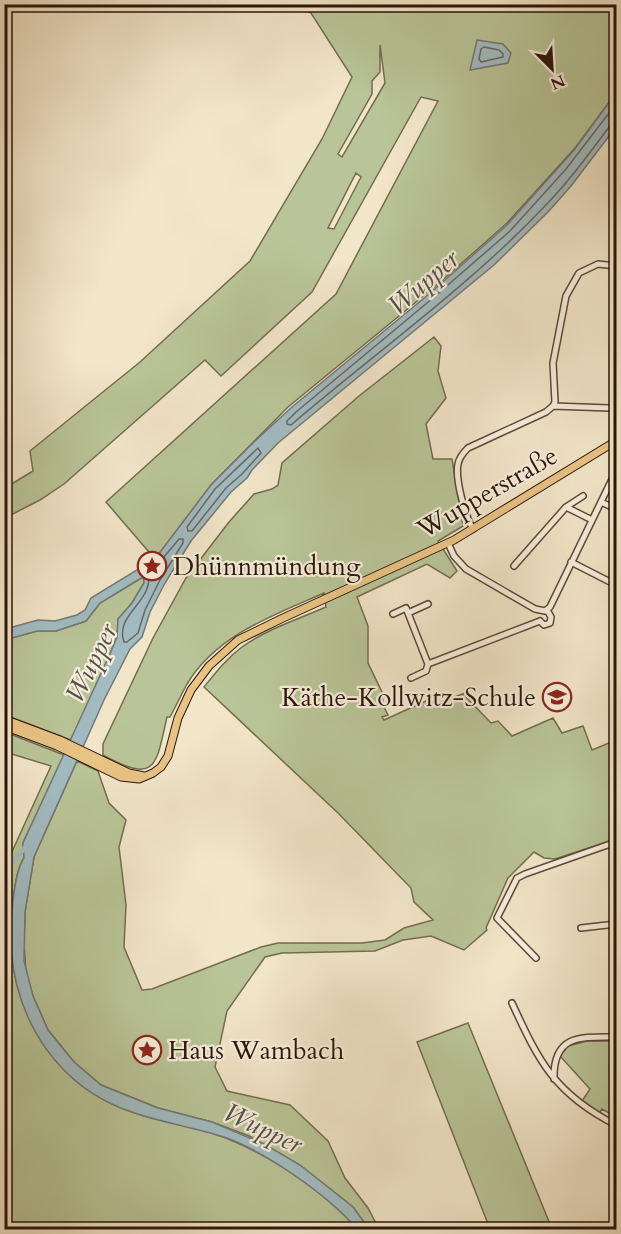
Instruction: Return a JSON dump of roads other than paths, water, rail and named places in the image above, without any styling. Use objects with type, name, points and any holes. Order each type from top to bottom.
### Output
[{"type":"main road","name":"Wupperstraße","points":[[58,743],[112,768],[129,773],[144,777],[157,771],[165,762],[183,705],[202,674],[222,652],[246,635],[448,543],[616,441]]},
{"type":"main road","points":[[4,719],[58,743]]},
{"type":"main road","points":[[4,726],[58,743]]},
{"type":"street","points":[[473,528],[469,522],[458,481],[460,458],[474,444],[546,412],[553,406],[555,402],[553,363],[566,296],[579,273],[598,264],[616,266]]},
{"type":"street","points":[[553,406],[610,408],[616,412]]},
{"type":"street","points":[[540,621],[543,611],[571,562],[616,471]]},
{"type":"street","points":[[514,566],[566,507],[583,496]]},
{"type":"street","points":[[602,502],[616,509]]},
{"type":"street","points":[[566,507],[592,520]]},
{"type":"street","points":[[448,543],[454,556],[466,569],[551,617],[550,622],[544,625],[540,621]]},
{"type":"street","points":[[571,562],[616,585]]},
{"type":"street","points":[[408,613],[429,604]]},
{"type":"street","points":[[393,614],[406,609],[428,664],[426,671],[411,678]]},
{"type":"street","points":[[428,664],[540,621]]},
{"type":"street","points":[[536,958],[497,918],[517,878],[616,842]]},
{"type":"street","points":[[580,928],[616,924]]},
{"type":"street","points":[[512,1003],[542,1064],[554,1080],[584,1105],[616,1125]]},
{"type":"street","points":[[554,1080],[555,1060],[562,1048],[574,1039],[616,1037]]},
{"type":"street","points":[[542,1064],[555,1060]]},
{"type":"water","points":[[477,40],[503,44],[511,53],[508,63],[470,70]]},
{"type":"water","points":[[616,93],[616,127],[548,212],[494,265],[278,443],[247,478],[231,492],[191,541],[150,612],[142,637],[130,649],[104,700],[34,857],[25,912],[24,961],[33,996],[48,1030],[74,1062],[101,1085],[158,1108],[212,1122],[266,1145],[300,1165],[353,1207],[369,1229],[357,1229],[313,1189],[258,1153],[224,1137],[132,1112],[106,1101],[83,1087],[46,1049],[32,1026],[15,975],[11,947],[13,901],[17,876],[24,858],[23,843],[110,654],[117,637],[118,619],[132,603],[144,583],[144,578],[100,603],[86,621],[56,631],[37,631],[5,640],[5,629],[38,620],[55,621],[77,615],[85,610],[91,598],[155,559],[211,485],[253,443],[292,407],[429,294],[506,226],[575,149]]},
{"type":"waterway","points":[[4,877],[11,864],[27,845]]},
{"type":"place","name":"Dhünnmündung","points":[[152,566]]},
{"type":"place","name":"Käthe-Kollwitz-Schule","points":[[557,697]]},
{"type":"place","name":"Haus Wambach","points":[[147,1050]]},
{"type":"water label","name":"Wupper","points":[[423,282]]},
{"type":"water label","name":"Wupper","points":[[91,663]]},
{"type":"water label","name":"Wupper","points":[[263,1128]]}]
